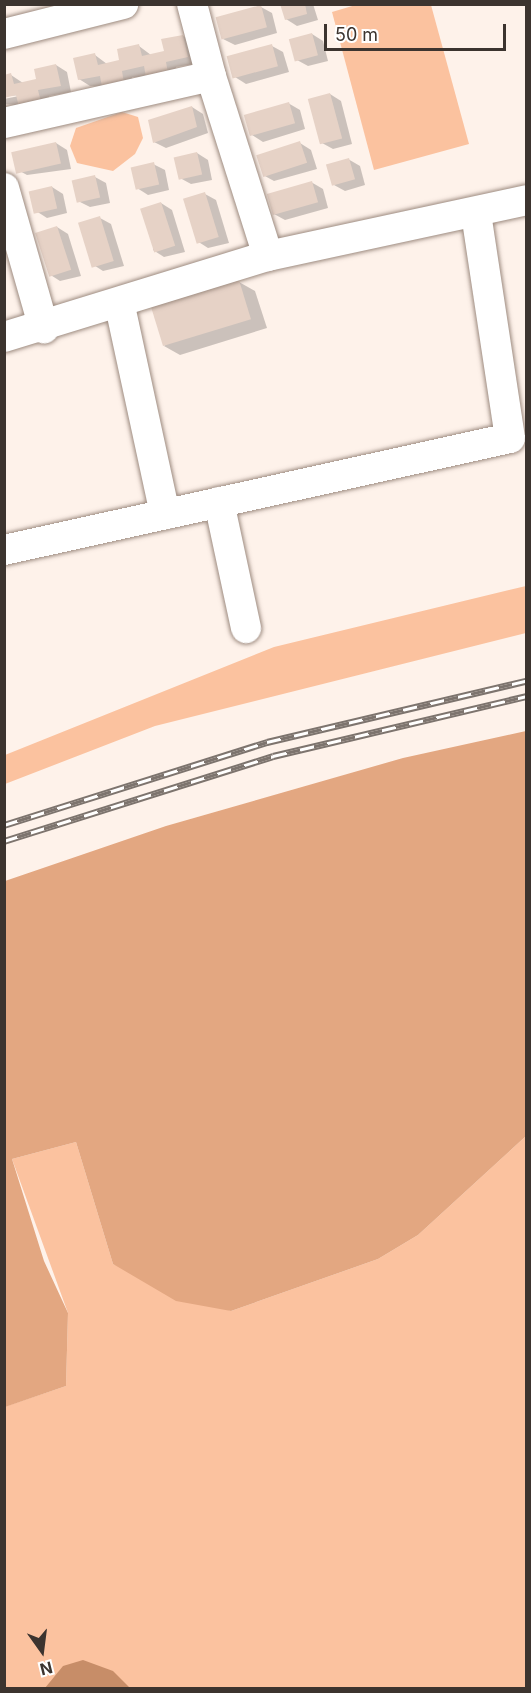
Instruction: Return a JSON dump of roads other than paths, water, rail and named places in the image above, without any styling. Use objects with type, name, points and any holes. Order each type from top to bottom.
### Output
[{"type":"lane","points":[[5,34],[50,14],[123,4]]},
{"type":"lane","points":[[192,4],[211,76],[268,256]]},
{"type":"lane","points":[[4,123],[211,76]]},
{"type":"lane","points":[[4,188],[44,328]]},
{"type":"lane","points":[[4,338],[120,306],[268,256],[526,201]]},
{"type":"lane","points":[[4,550],[510,438],[476,213]]},
{"type":"lane","points":[[120,306],[165,514]]},
{"type":"lane","points":[[219,502],[246,628]]},
{"type":"railway","points":[[4,825],[267,742],[526,681]]},
{"type":"railway","points":[[4,841],[273,756],[526,696]]}]
